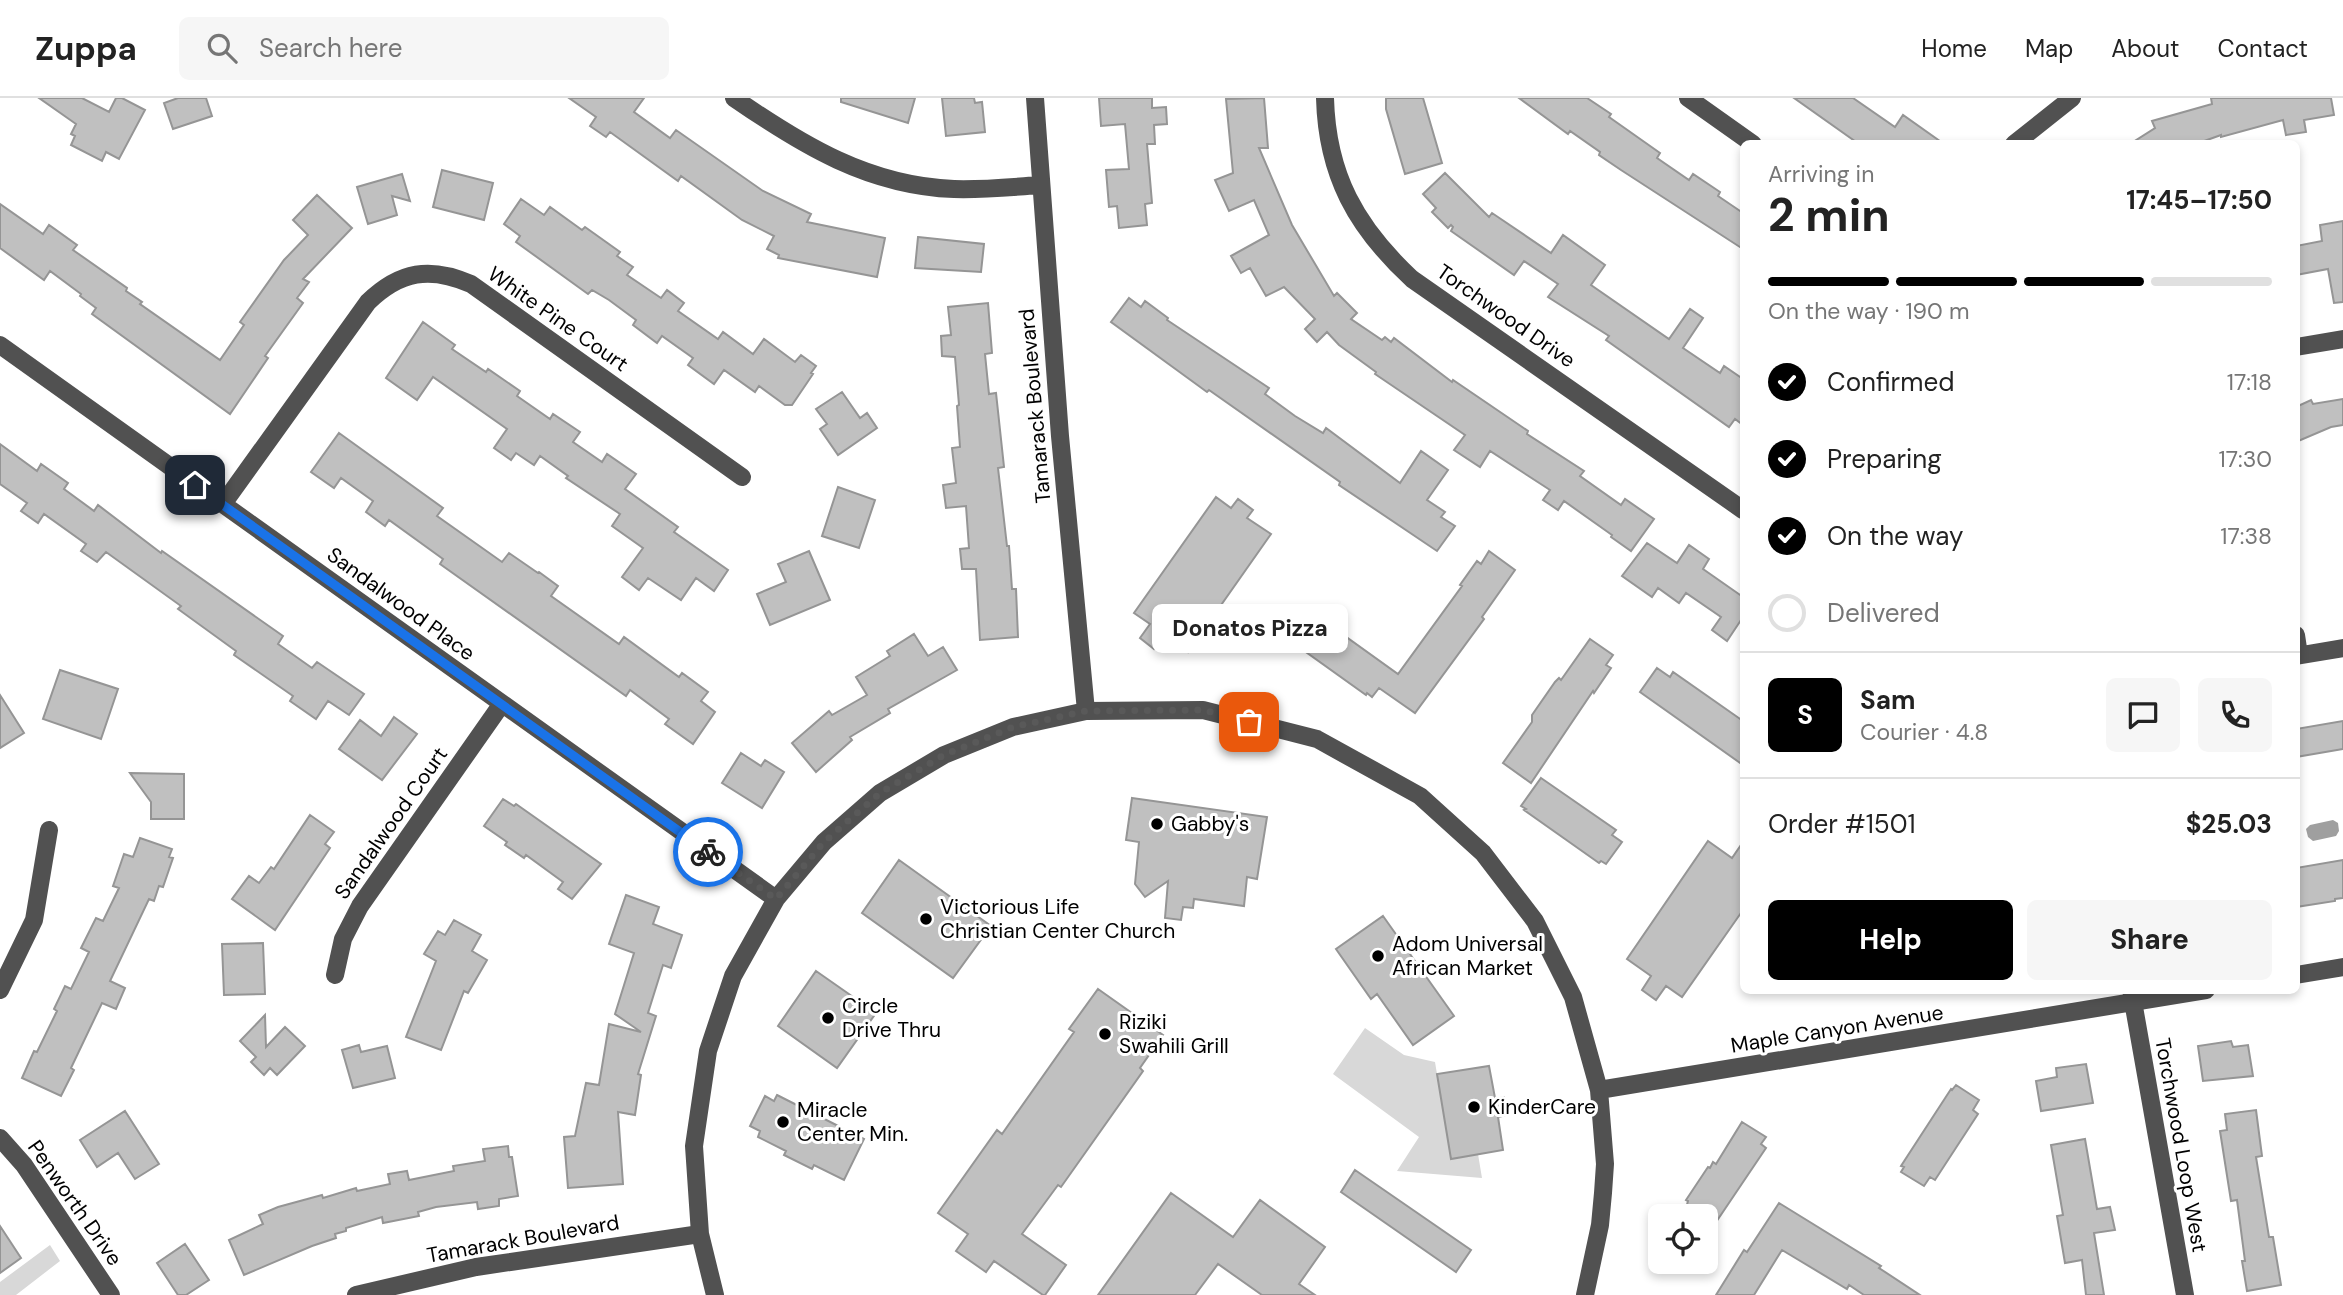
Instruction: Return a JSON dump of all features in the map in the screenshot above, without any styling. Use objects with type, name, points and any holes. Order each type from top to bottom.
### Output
[{"type":"street","points":[[734,98],[824,156],[863,172],[905,183],[952,189],[1040,185]]},
{"type":"street","name":"Tamarack Boulevard","points":[[1035,98],[1060,436],[1086,711]]},
{"type":"street","name":"Torchwood Drive","points":[[1325,98],[1326,127],[1337,174],[1348,201],[1367,231],[1389,257],[1412,279],[1740,508]]},
{"type":"street","points":[[1688,98],[1747,140]]},
{"type":"street","points":[[2019,140],[2072,98]]},
{"type":"street","name":"White Pine Court","points":[[223,504],[368,302],[381,289],[397,280],[414,274],[433,273],[453,276],[471,285],[742,477]]},
{"type":"street","points":[[2300,346],[2343,339]]},
{"type":"street","name":"Sandalwood Place","points":[[0,345],[776,899]]},
{"type":"street","points":[[2300,656],[2343,648]]},
{"type":"street","name":"Sandalwood Court","points":[[335,975],[343,939],[360,906],[501,705]]},
{"type":"street","points":[[715,1295],[699,1234],[694,1146],[708,1051],[733,976],[776,899],[824,842],[891,787],[944,755],[1013,727],[1086,711],[1203,710],[1317,739],[1420,796],[1483,853],[1535,921],[1573,997],[1599,1090],[1605,1164],[1600,1225],[1585,1295]]},
{"type":"street","points":[[0,990],[34,920],[49,830]]},
{"type":"street","points":[[2300,974],[2343,967]]},
{"type":"street","name":"Maple Canyon Avenue","points":[[1599,1090],[2131,997],[2163,994]]},
{"type":"street","name":"Torchwood Loop West","points":[[2131,997],[2185,1295]]},
{"type":"street","name":"Penworth Drive","points":[[0,1138],[24,1164],[111,1295]]},
{"type":"street","name":"Tamarack Boulevard","points":[[356,1295],[476,1267],[699,1234]]},
{"type":"shaded area","points":[[2333,820],[2338,823],[2339,831],[2336,836],[2313,841],[2308,837],[2306,829],[2310,825]]},
{"type":"shaded area","points":[[1365,1028],[1404,1055],[1435,1062],[1451,1158],[1478,1154],[1482,1178],[1397,1171],[1419,1137],[1333,1074]]},
{"type":"shaded area","points":[[50,1245],[60,1261],[16,1295],[0,1295],[0,1282]]},
{"type":"building","points":[[39,98],[82,98],[109,112],[116,98],[122,98],[145,110],[119,159],[106,152],[102,161],[71,145],[75,136],[71,134],[76,124]]},
{"type":"building","points":[[178,98],[206,98],[212,116],[173,129],[164,103]]},
{"type":"building","points":[[569,98],[644,98],[634,112],[670,138],[676,130],[763,191],[811,214],[807,222],[885,238],[877,277],[778,258],[779,255],[767,249],[774,236],[742,220],[681,176],[678,181],[610,132],[606,137],[590,126],[596,117]]},
{"type":"building","points":[[841,98],[915,98],[908,123],[841,102]]},
{"type":"building","points":[[942,98],[974,98],[975,103],[982,102],[985,132],[946,136]]},
{"type":"building","points":[[1099,98],[1152,98],[1152,108],[1166,107],[1167,124],[1154,125],[1155,144],[1147,144],[1152,203],[1145,204],[1147,225],[1119,228],[1117,206],[1109,207],[1106,170],[1129,169],[1125,124],[1101,126]]},
{"type":"building","points":[[1264,98],[1268,148],[1259,148],[1292,225],[1334,296],[1337,293],[1357,313],[1351,319],[1382,340],[1385,337],[1391,342],[1394,338],[1452,382],[1453,380],[1528,431],[1527,434],[1584,471],[1580,476],[1621,505],[1625,499],[1654,519],[1631,551],[1564,501],[1558,510],[1543,500],[1550,490],[1490,451],[1480,467],[1454,450],[1465,435],[1375,374],[1376,372],[1339,345],[1327,332],[1317,342],[1305,329],[1315,319],[1284,287],[1266,296],[1250,268],[1241,273],[1231,256],[1269,235],[1254,200],[1229,211],[1215,180],[1233,173],[1226,99]]},
{"type":"building","points":[[1386,98],[1423,98],[1442,163],[1405,174],[1386,109]]},
{"type":"building","points":[[1519,98],[1587,98],[1611,114],[1609,117],[1660,153],[1657,158],[1689,180],[1693,174],[1720,192],[1718,196],[1740,211],[1740,247],[1599,155],[1600,152],[1570,131],[1568,134]]},
{"type":"building","points":[[1794,98],[1853,98],[1895,127],[1903,115],[1938,140],[1853,140]]},
{"type":"building","points":[[2211,98],[2331,98],[2334,115],[2304,120],[2306,132],[2286,135],[2283,120],[2207,140],[2136,140],[2155,128],[2152,121],[2212,104]]},
{"type":"building","points":[[442,170],[493,183],[484,220],[433,207]]},
{"type":"building","points":[[1445,173],[1489,217],[1492,213],[1551,253],[1563,235],[1605,265],[1591,285],[1669,339],[1690,309],[1703,318],[1683,348],[1720,373],[1724,366],[1740,377],[1740,423],[1735,419],[1729,427],[1606,340],[1609,336],[1548,297],[1558,284],[1524,261],[1514,275],[1451,231],[1453,227],[1451,225],[1448,228],[1432,212],[1436,208],[1423,194]]},
{"type":"building","points":[[402,174],[410,201],[392,196],[397,215],[368,224],[357,187]]},
{"type":"building","points":[[317,195],[352,228],[303,279],[309,282],[297,298],[303,303],[265,356],[268,358],[230,414],[92,314],[96,308],[50,271],[44,280],[0,248],[0,204],[43,234],[49,225],[77,245],[73,250],[127,288],[126,291],[142,302],[140,304],[220,360],[244,325],[240,322],[284,260],[308,235],[293,220]]},
{"type":"building","points":[[521,199],[544,215],[550,207],[582,230],[585,227],[620,252],[617,256],[633,267],[627,275],[661,298],[667,290],[684,303],[678,311],[718,339],[723,332],[753,354],[764,339],[795,362],[801,355],[816,366],[811,373],[813,374],[792,405],[785,405],[759,386],[755,392],[724,370],[714,384],[688,365],[693,358],[662,336],[657,343],[633,325],[636,320],[609,300],[592,290],[588,294],[516,242],[520,236],[504,224]]},
{"type":"building","points":[[2343,221],[2343,302],[2334,303],[2328,269],[2300,274],[2300,245],[2322,241],[2320,225]]},
{"type":"building","points":[[918,237],[984,244],[981,272],[915,268]]},
{"type":"building","points":[[1129,298],[1141,307],[1145,301],[1168,318],[1167,320],[1269,388],[1265,394],[1295,416],[1323,433],[1326,428],[1400,483],[1421,451],[1448,470],[1427,500],[1445,512],[1441,517],[1455,526],[1437,551],[1339,485],[1340,482],[1209,390],[1207,392],[1111,322]]},
{"type":"building","points":[[988,303],[992,353],[985,354],[989,394],[996,393],[1004,467],[998,468],[1012,589],[1016,589],[1018,637],[980,640],[976,569],[962,569],[960,549],[969,548],[966,506],[946,508],[943,485],[956,483],[952,448],[960,447],[955,357],[942,356],[941,336],[951,335],[948,307]]},
{"type":"building","points":[[423,322],[455,345],[452,349],[520,391],[517,396],[550,419],[553,414],[580,432],[573,442],[602,462],[607,454],[636,474],[625,489],[678,527],[674,532],[728,570],[714,591],[696,578],[681,600],[648,578],[639,590],[622,577],[643,548],[612,526],[620,514],[566,478],[568,476],[540,456],[534,465],[516,453],[511,460],[494,448],[507,429],[433,377],[417,400],[386,378]]},
{"type":"building","points":[[842,392],[860,418],[867,413],[877,428],[838,455],[820,429],[827,424],[816,409]]},
{"type":"building","points":[[2343,399],[2343,425],[2331,427],[2300,440],[2300,405],[2311,400],[2313,404]]},
{"type":"building","points":[[339,433],[443,508],[437,516],[502,562],[509,553],[558,586],[551,596],[619,644],[624,637],[679,677],[682,673],[708,692],[701,701],[715,712],[693,744],[665,724],[669,719],[630,690],[626,696],[440,564],[443,559],[389,520],[385,526],[366,512],[373,501],[341,478],[334,488],[311,472]]},
{"type":"building","points":[[0,444],[37,471],[41,464],[68,483],[64,489],[94,511],[98,505],[161,553],[162,551],[283,636],[278,644],[312,668],[317,662],[364,694],[349,715],[328,701],[316,719],[290,701],[293,696],[234,655],[236,651],[178,609],[181,606],[106,552],[97,562],[81,551],[86,544],[44,514],[38,523],[21,511],[27,503],[0,484]]},
{"type":"building","points":[[838,487],[875,500],[859,548],[822,536]]},
{"type":"building","points":[[1216,497],[1231,508],[1238,499],[1253,510],[1247,518],[1271,534],[1188,652],[1164,635],[1154,649],[1140,638],[1150,624],[1134,613]]},
{"type":"building","points":[[1647,543],[1677,563],[1689,545],[1709,559],[1703,569],[1740,595],[1740,622],[1727,641],[1712,630],[1721,617],[1686,593],[1679,603],[1658,588],[1652,597],[1622,576]]},
{"type":"building","points":[[809,551],[830,600],[770,625],[757,594],[786,582],[778,564]]},
{"type":"building","points":[[1489,551],[1515,570],[1482,617],[1484,619],[1415,713],[1379,688],[1372,697],[1367,693],[1366,695],[1288,637],[1305,614],[1314,621],[1317,616],[1398,674],[1477,561],[1481,564]]},
{"type":"building","points":[[914,634],[928,656],[943,647],[957,670],[888,709],[890,713],[850,737],[852,740],[816,772],[792,743],[829,711],[832,715],[867,695],[856,677],[890,656],[887,651]]},
{"type":"building","points":[[1590,639],[1613,655],[1606,665],[1611,668],[1531,783],[1503,763],[1532,722],[1532,715],[1555,682],[1559,678],[1561,680]]},
{"type":"building","points":[[1657,668],[1670,677],[1673,672],[1740,719],[1740,763],[1640,692]]},
{"type":"building","points":[[60,670],[118,689],[101,739],[43,719]]},
{"type":"building","points":[[0,695],[24,733],[0,748]]},
{"type":"building","points":[[394,717],[417,734],[382,780],[339,749],[360,720],[381,736]]},
{"type":"building","points":[[2343,721],[2343,749],[2300,756],[2300,728]]},
{"type":"building","points":[[741,753],[761,766],[765,760],[784,772],[762,808],[722,783]]},
{"type":"building","points":[[130,773],[184,774],[184,819],[151,819],[151,802]]},
{"type":"building","points":[[1541,778],[1616,830],[1612,835],[1622,842],[1606,864],[1601,861],[1599,863],[1524,810],[1526,809],[1521,806]]},
{"type":"building","points":[[1132,798],[1267,817],[1257,879],[1247,877],[1244,906],[1194,899],[1193,908],[1183,907],[1181,920],[1165,918],[1168,881],[1145,897],[1135,884],[1139,842],[1126,840]]},
{"type":"building","points":[[503,799],[514,806],[516,804],[601,864],[572,899],[558,889],[563,882],[526,855],[524,858],[505,845],[507,842],[484,826]]},
{"type":"building","points":[[310,815],[334,832],[325,844],[330,848],[275,930],[232,899],[249,876],[259,883],[271,867],[274,869]]},
{"type":"building","points":[[140,838],[172,849],[169,857],[173,858],[163,887],[159,886],[154,901],[149,899],[110,981],[125,988],[116,1009],[102,1003],[71,1068],[74,1070],[61,1096],[22,1078],[57,1011],[54,1009],[65,986],[71,989],[89,952],[81,948],[96,918],[103,921],[119,888],[113,886],[124,854],[133,857]]},
{"type":"building","points":[[1708,841],[1732,858],[1740,846],[1740,914],[1682,997],[1666,986],[1656,1000],[1642,990],[1651,976],[1627,959]]},
{"type":"building","name":"Victorious Life Christian Center Church","points":[[899,860],[991,926],[953,978],[862,913]]},
{"type":"building","points":[[2343,860],[2343,898],[2300,906],[2300,867]]},
{"type":"building","points":[[626,895],[659,907],[653,924],[682,935],[671,968],[663,965],[648,1013],[656,1016],[638,1074],[641,1075],[635,1115],[618,1112],[623,1184],[568,1188],[564,1137],[575,1136],[586,1083],[599,1085],[609,1024],[641,1032],[615,1014],[634,953],[609,944]]},
{"type":"building","points":[[1383,916],[1454,1016],[1413,1045],[1377,994],[1371,999],[1336,949]]},
{"type":"building","points":[[454,920],[481,935],[472,951],[487,960],[468,993],[464,991],[441,1050],[406,1037],[436,961],[424,954],[438,931],[445,935]]},
{"type":"building","points":[[263,943],[265,994],[224,995],[222,944]]},
{"type":"building","name":"Circle Drive Thru","points":[[816,971],[876,1013],[837,1068],[778,1026]]},
{"type":"building","points":[[1098,989],[1163,1035],[1140,1068],[1143,1071],[1061,1187],[1058,1185],[1022,1234],[1066,1265],[1043,1295],[994,1261],[986,1272],[956,1251],[968,1234],[938,1213],[997,1130],[1002,1134],[1074,1032],[1069,1029]]},
{"type":"building","points":[[265,1015],[266,1047],[285,1027],[305,1046],[277,1075],[270,1068],[264,1075],[251,1062],[256,1057],[240,1041]]},
{"type":"building","points":[[2231,1041],[2233,1047],[2248,1045],[2253,1076],[2203,1081],[2198,1046]]},
{"type":"building","points":[[359,1045],[361,1052],[387,1046],[395,1078],[353,1088],[342,1050]]},
{"type":"building","points":[[2086,1064],[2093,1103],[2041,1111],[2036,1081],[2057,1077],[2056,1068]]},
{"type":"building","name":"KinderCare","points":[[1489,1066],[1495,1098],[1504,1097],[1507,1115],[1498,1117],[1503,1150],[1451,1159],[1437,1074]]},
{"type":"building","points":[[1956,1085],[1979,1100],[1973,1110],[1978,1114],[1935,1180],[1930,1177],[1924,1186],[1901,1172],[1904,1167],[1901,1166]]},
{"type":"building","points":[[777,1095],[864,1139],[844,1180],[814,1165],[812,1169],[784,1155],[786,1151],[758,1137],[760,1131],[750,1126],[765,1096],[774,1101]]},
{"type":"building","points":[[2256,1110],[2262,1156],[2256,1157],[2269,1237],[2273,1237],[2281,1285],[2247,1291],[2237,1200],[2231,1201],[2220,1131],[2227,1130],[2225,1114]]},
{"type":"building","points":[[125,1111],[159,1164],[135,1179],[118,1153],[97,1167],[80,1140]]},
{"type":"building","points":[[1742,1122],[1766,1137],[1761,1144],[1766,1148],[1718,1219],[1718,1204],[1687,1204],[1686,1200],[1708,1167],[1710,1168],[1713,1162],[1716,1164]]},
{"type":"building","points":[[2085,1139],[2097,1209],[2110,1207],[2115,1230],[2094,1233],[2104,1295],[2086,1295],[2082,1260],[2065,1263],[2057,1216],[2063,1215],[2051,1145]]},
{"type":"building","points":[[508,1146],[518,1196],[499,1199],[499,1206],[478,1209],[477,1202],[436,1207],[418,1212],[419,1216],[383,1223],[382,1217],[346,1228],[346,1231],[335,1234],[336,1238],[244,1275],[229,1240],[263,1224],[259,1215],[278,1207],[356,1188],[357,1191],[390,1184],[388,1174],[407,1171],[409,1180],[454,1171],[453,1166],[485,1161],[483,1149]]},
{"type":"building","points":[[1355,1170],[1471,1250],[1456,1272],[1341,1192]]},
{"type":"building","points":[[1171,1193],[1233,1237],[1260,1200],[1325,1247],[1299,1284],[1315,1295],[1262,1295],[1218,1264],[1195,1295],[1098,1295]]},
{"type":"building","points":[[1779,1203],[1881,1266],[1879,1268],[1920,1295],[1864,1295],[1849,1285],[1847,1289],[1782,1250],[1754,1295],[1716,1295],[1744,1250],[1747,1252]]},
{"type":"building","points":[[0,1226],[21,1258],[0,1273]]},
{"type":"building","points":[[185,1244],[209,1280],[186,1295],[178,1295],[157,1263]]},
{"type":"way so far","points":[[708,852],[776,899],[824,842],[880,793],[944,755],[1013,727],[1086,711],[1203,710],[1249,722]]},
{"type":"place","name":"Donatos Pizza","points":[[1249,722]]},
{"type":"place","name":"Gabby's","points":[[1157,824]]},
{"type":"place","name":"Victorious Life Christian Center Church","points":[[926,919]]},
{"type":"place","name":"Adom Universal African Market","points":[[1378,956]]},
{"type":"place","name":"Circle Drive Thru","points":[[828,1018]]},
{"type":"place","name":"Riziki Swahili Grill","points":[[1105,1034]]},
{"type":"place","name":"KinderCare","points":[[1474,1107]]},
{"type":"place","name":"Miracle Center Min.","points":[[783,1122]]},
{"type":"route","points":[[195,485],[708,852]]}]
